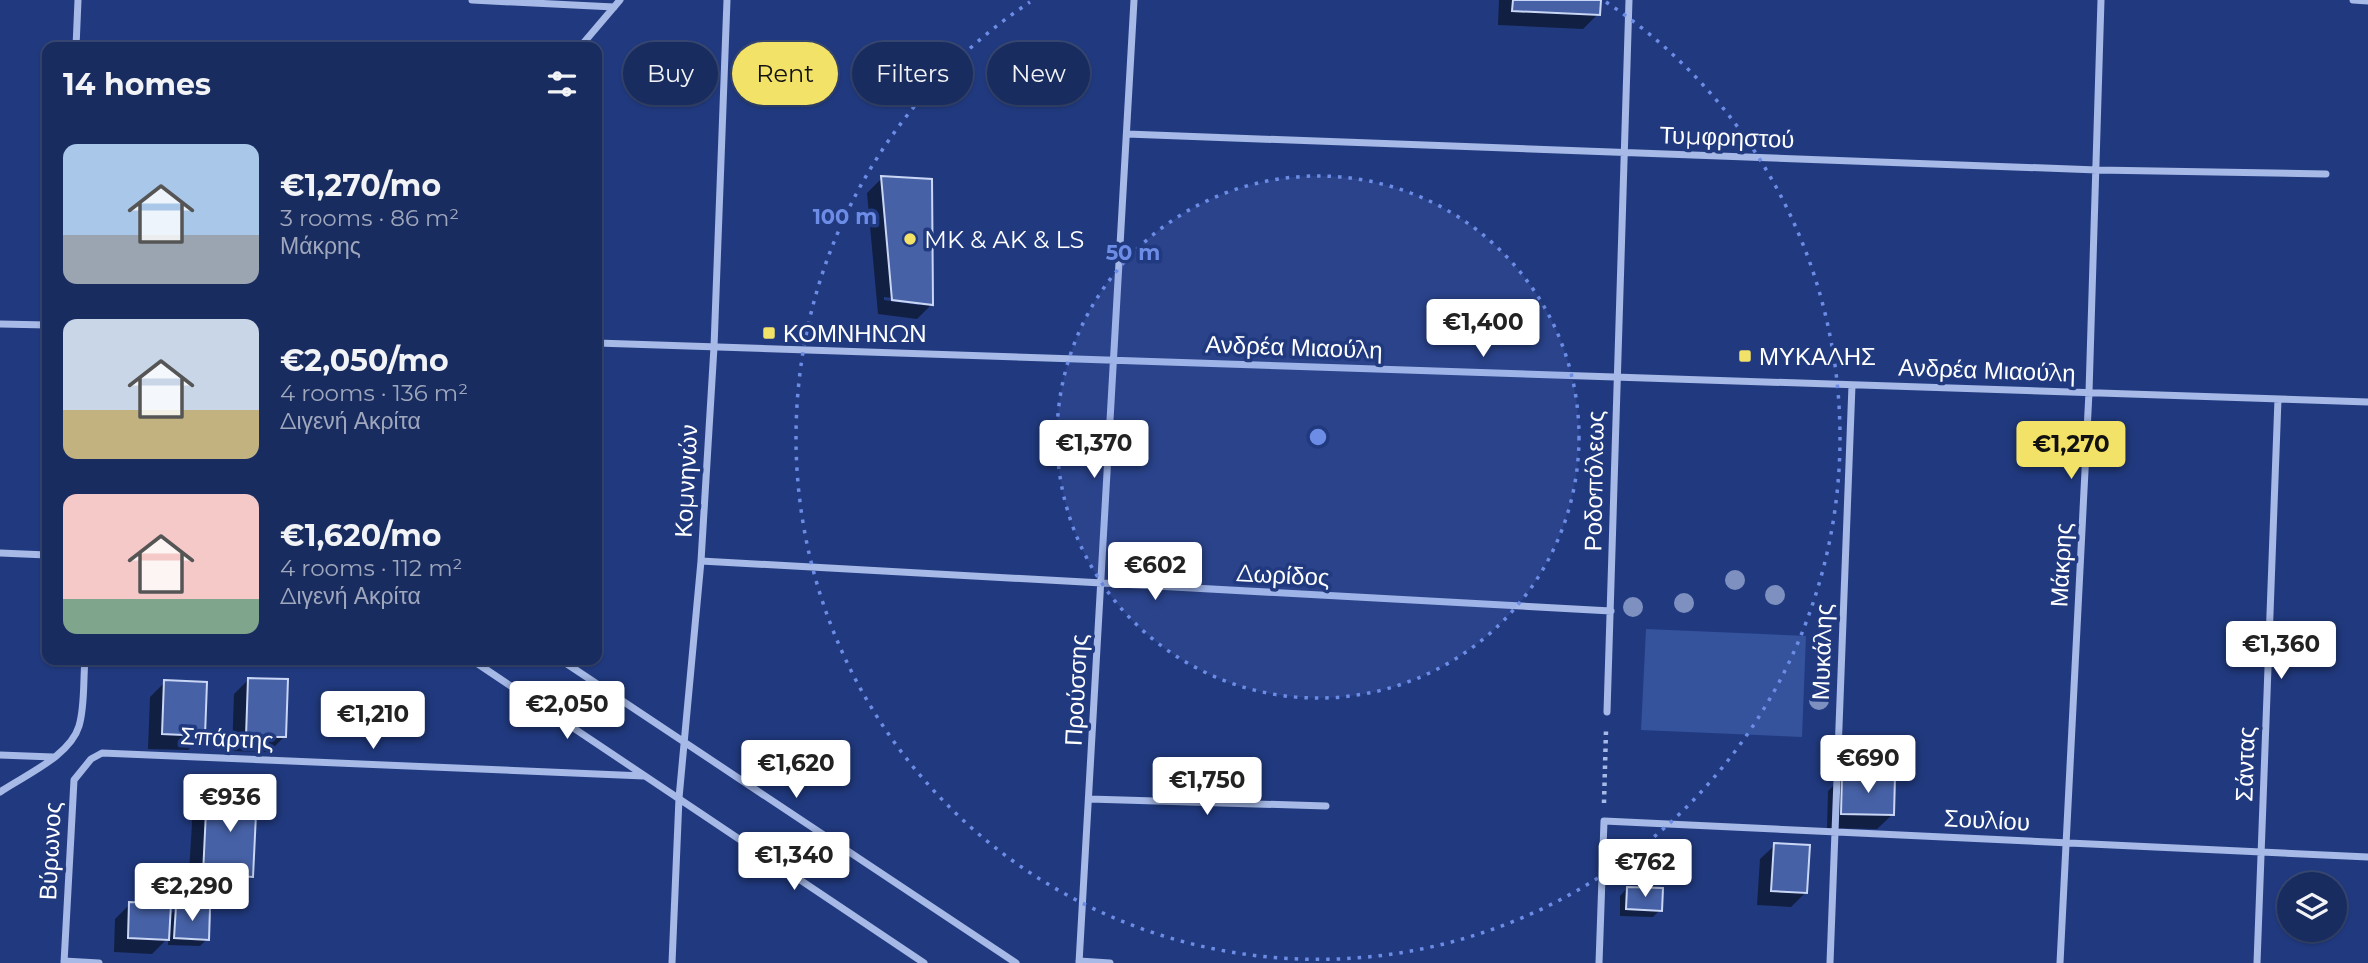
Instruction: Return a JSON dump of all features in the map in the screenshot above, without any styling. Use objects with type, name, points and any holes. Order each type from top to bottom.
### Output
[{"type":"street","points":[[76,42],[78,0]]},
{"type":"street","points":[[472,0],[617,3]]},
{"type":"street","name":"Κομνηνών","points":[[672,963],[678,798],[701,561],[714,347],[727,0]]},
{"type":"street","name":"Προύσσης","points":[[1079,962],[1135,0]]},
{"type":"street","name":"Ροδοπόλεως","points":[[1607,712],[1629,0]]},
{"type":"street","name":"Μάκρης","points":[[2060,963],[2089,393],[2101,0]]},
{"type":"street","points":[[2353,0],[2368,1]]},
{"type":"street","points":[[584,42],[617,3]]},
{"type":"street","name":"Τυμφρηστού","points":[[1127,134],[2097,170],[2326,174]]},
{"type":"street","points":[[0,324],[42,325]]},
{"type":"street","name":"Ανδρέα Μιαούλη","points":[[602,343],[2368,402]]},
{"type":"street","name":"Μυκάλης","points":[[1830,963],[1852,385]]},
{"type":"street","name":"Σάντας","points":[[2257,963],[2278,399]]},
{"type":"street","points":[[0,553],[42,555]]},
{"type":"street","name":"Δωρίδος","points":[[701,561],[1611,611]]},
{"type":"street","points":[[0,792],[64,751],[79,726],[85,665]]},
{"type":"street","points":[[479,665],[924,963]]},
{"type":"street","points":[[569,665],[1016,963]]},
{"type":"street","name":"Σπάρτης","points":[[102,753],[644,776]]},
{"type":"street","name":"Βύρωνος","points":[[64,962],[74,780],[92,759],[102,753]]},
{"type":"street","points":[[0,755],[54,757]]},
{"type":"street","points":[[1089,799],[1326,806]]},
{"type":"street","points":[[1600,963],[1604,821]]},
{"type":"street","name":"Σουλίου","points":[[1604,821],[2368,857]]},
{"type":"street","points":[[64,962],[99,963]]},
{"type":"street","points":[[1079,962],[1110,963]]},
{"type":"path","points":[[1604,821],[1607,712]]},
{"type":"shaded area","points":[[1646,629],[1806,636],[1802,737],[1641,730]]},
{"type":"building","points":[[1513,0],[1601,0],[1600,15],[1512,11]]},
{"type":"building","name":"MK & AK & LS","points":[[881,176],[932,179],[933,305],[892,300]]},
{"type":"building","points":[[248,678],[288,679],[286,737],[246,737]]},
{"type":"building","points":[[164,680],[207,682],[205,736],[162,734]]},
{"type":"building","points":[[1842,774],[1895,776],[1894,815],[1841,814]]},
{"type":"building","points":[[207,790],[257,793],[253,877],[203,874]]},
{"type":"building","points":[[1774,843],[1810,845],[1807,893],[1771,891]]},
{"type":"building","points":[[1627,887],[1663,888],[1662,911],[1626,909]]},
{"type":"building","points":[[129,902],[171,904],[169,940],[128,938]]},
{"type":"building","points":[[176,906],[210,908],[209,940],[174,938]]},
{"type":"place","name":"MK & AK & LS","points":[[910,239]]},
{"type":"place","name":"ΚΟΜΝΗΝΩΝ","points":[[769,333]]},
{"type":"place","name":"ΜΥΚΑΛΗΣ","points":[[1745,356]]}]
